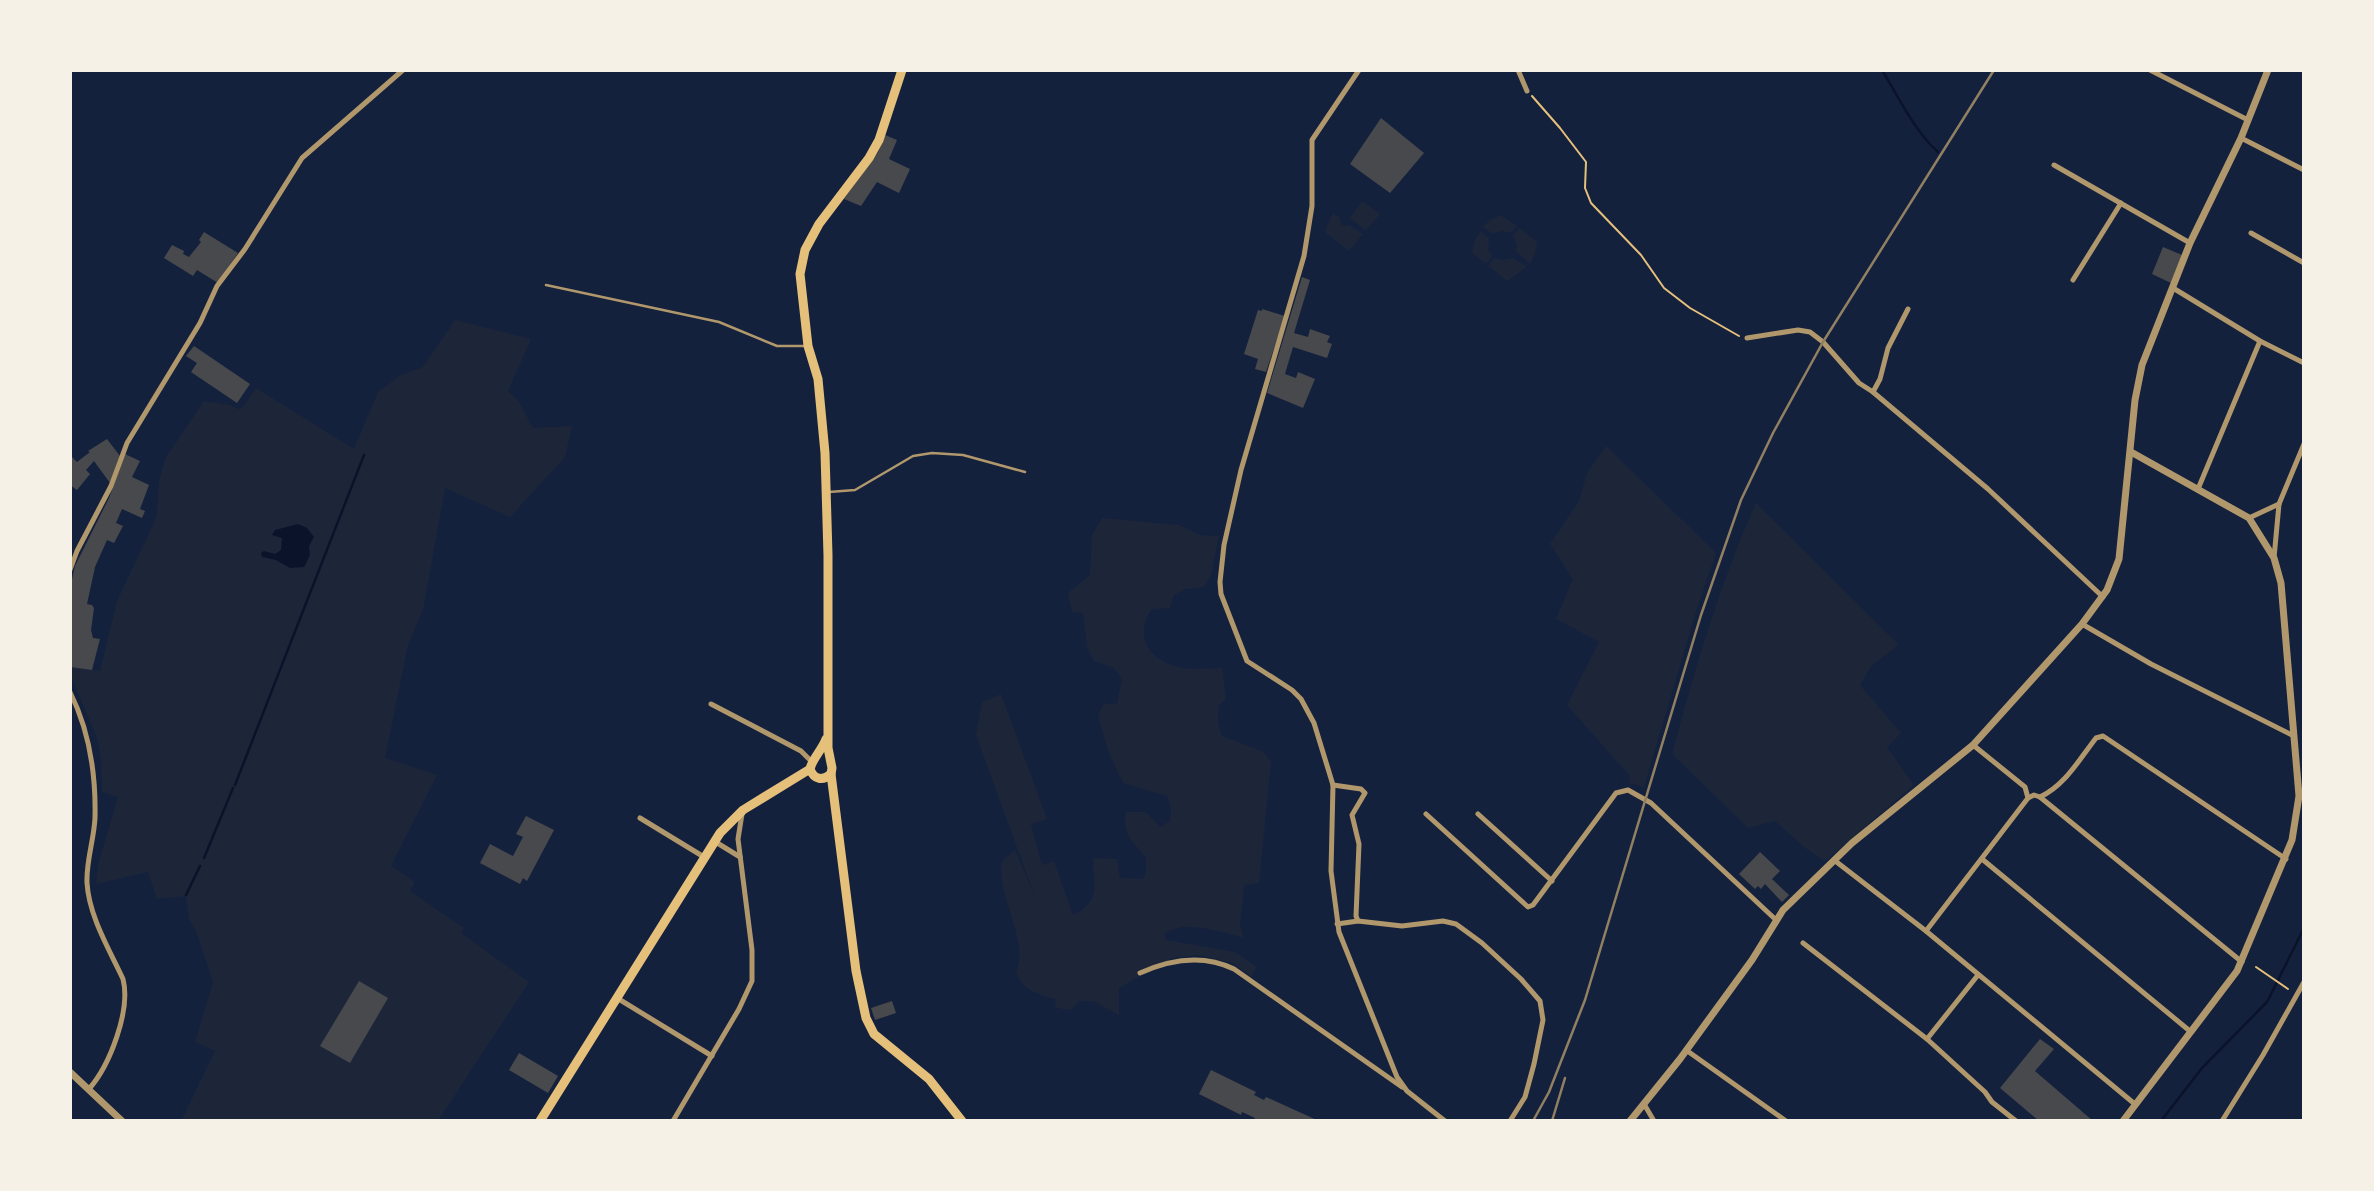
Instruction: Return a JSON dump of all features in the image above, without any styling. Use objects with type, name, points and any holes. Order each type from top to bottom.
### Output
[{"type":"main road","points":[[902,70],[879,140],[805,250],[799,285],[808,346],[818,379],[821,401],[829,633],[827,737],[852,945],[866,1018],[876,1037],[929,1079],[962,1121]]},
{"type":"main road","points":[[827,737],[813,763],[813,775],[824,779],[831,774]]},
{"type":"main road","points":[[540,1121],[714,841],[743,810],[813,763],[825,758],[830,762]]},
{"type":"street","points":[[70,570],[111,486],[127,443],[200,323],[218,286],[245,249],[302,158],[402,70]]},
{"type":"street","points":[[1359,70],[1312,140],[1312,206],[1300,273],[1241,470],[1224,545],[1220,594],[1247,661],[1280,681],[1301,699],[1314,723],[1333,785],[1331,871],[1337,924],[1373,1023],[1394,1071],[1407,1091]]},
{"type":"street","points":[[1518,70],[1527,91]]},
{"type":"street","points":[[2150,70],[2248,120]]},
{"type":"street","points":[[1630,1121],[1752,960],[1775,919],[1852,843],[1973,745],[2103,597],[2119,559],[2138,382],[2190,243],[2241,138],[2268,70]]},
{"type":"street","points":[[2241,138],[2304,170]]},
{"type":"street","points":[[2054,165],[2190,243]]},
{"type":"street","points":[[2073,280],[2121,203]]},
{"type":"street","points":[[2252,233],[2304,263]]},
{"type":"street","points":[[2173,288],[2260,341],[2304,363]]},
{"type":"street","points":[[1873,392],[1880,379],[1888,348],[1908,309]]},
{"type":"street","points":[[1747,338],[1798,330],[1810,332],[1823,342],[1859,383],[1988,489],[2103,597]]},
{"type":"street","points":[[2198,489],[2260,341]]},
{"type":"street","points":[[2274,558],[2279,503],[2304,444]]},
{"type":"street","points":[[2123,1121],[2242,962],[2286,859],[2298,808],[2281,583],[2274,558],[2249,519],[2131,452]]},
{"type":"street","points":[[2249,519],[2279,503]]},
{"type":"street","points":[[2082,624],[2175,676],[2294,736]]},
{"type":"street","points":[[70,692],[82,718],[92,757],[95,819],[87,883],[91,905],[123,979],[125,991],[118,1026],[104,1068],[89,1088]]},
{"type":"street","points":[[711,704],[801,751],[813,763]]},
{"type":"street","points":[[2040,797],[2061,784],[2096,738],[2103,736],[2286,859]]},
{"type":"street","points":[[1973,745],[2025,787],[2028,797]]},
{"type":"street","points":[[1333,785],[1361,789],[1365,793],[1352,815],[1359,845],[1358,922]]},
{"type":"street","points":[[1426,814],[1528,907],[1534,905],[1616,793],[1628,790],[1651,803],[1775,919]]},
{"type":"street","points":[[1926,931],[2028,797],[2034,795],[2040,797],[2242,962]]},
{"type":"street","points":[[673,1121],[747,995],[753,973],[738,832],[743,810]]},
{"type":"street","points":[[1478,814],[1552,881]]},
{"type":"street","points":[[640,818],[704,857]]},
{"type":"street","points":[[714,841],[740,857]]},
{"type":"street","points":[[1982,859],[2191,1032]]},
{"type":"street","points":[[1834,860],[1926,931],[2136,1105]]},
{"type":"street","points":[[1337,924],[1358,922],[1402,926],[1443,922],[1456,925],[1482,943],[1521,979],[1540,1001],[1543,1020],[1525,1097],[1510,1121]]},
{"type":"street","points":[[1803,943],[1927,1039],[1985,1092],[1992,1102],[2016,1121]]},
{"type":"street","points":[[1140,973],[1162,963],[1192,960],[1224,964],[1245,976],[1446,1121]]},
{"type":"street","points":[[1927,1039],[1978,975]]},
{"type":"street","points":[[2222,1121],[2302,992],[2304,982]]},
{"type":"street","points":[[617,998],[712,1056]]},
{"type":"street","points":[[1686,1050],[1786,1121]]},
{"type":"street","points":[[70,1072],[122,1121]]},
{"type":"street","points":[[1644,1104],[1654,1121]]},
{"type":"lane","points":[[546,285],[719,322],[777,346],[808,346]]},
{"type":"lane","points":[[825,492],[855,490],[913,456],[932,453],[963,455],[1025,472]]},
{"type":"path","points":[[1527,91],[1586,162],[1585,188],[1591,203],[1642,255],[1664,288],[1690,308],[1733,334],[1747,338]]},
{"type":"path","points":[[2256,967],[2288,989]]},
{"type":"shaded area","points":[[1362,201],[1380,214],[1366,231],[1350,218]]},
{"type":"shaded area","points":[[1333,213],[1340,218],[1341,226],[1349,225],[1363,234],[1349,251],[1326,233]]},
{"type":"shaded area","points":[[1501,215],[1517,226],[1511,233],[1502,231],[1493,234],[1483,227],[1490,220]]},
{"type":"shaded area","points":[[1520,228],[1537,242],[1530,264],[1516,251],[1513,235]]},
{"type":"shaded area","points":[[1481,231],[1489,239],[1488,250],[1492,256],[1486,264],[1472,253],[1475,240]]},
{"type":"shaded area","points":[[1494,258],[1513,258],[1527,267],[1507,281],[1488,266]]},
{"type":"shaded area","points":[[455,320],[531,339],[508,391],[518,400],[533,428],[572,426],[565,457],[510,517],[445,488],[423,610],[408,645],[385,758],[437,775],[391,866],[415,882],[410,891],[464,928],[461,933],[529,982],[438,1121],[181,1121],[215,1051],[195,1042],[213,982],[196,931],[189,919],[186,896],[157,899],[148,872],[96,884],[99,861],[118,797],[102,792],[101,758],[97,738],[70,674],[70,667],[100,671],[117,601],[157,516],[159,480],[166,457],[204,401],[238,409],[243,407],[256,388],[354,449],[378,392],[399,376],[423,367]]},
{"type":"shaded area","points":[[1606,446],[1716,553],[1644,787],[1629,783],[1630,776],[1567,705],[1599,642],[1556,619],[1573,579],[1550,544],[1579,501],[1587,473]]},
{"type":"shaded area","points":[[1756,503],[1899,645],[1872,665],[1860,685],[1901,733],[1887,747],[1914,785],[1825,861],[1804,847],[1775,821],[1748,828],[1672,754],[1709,627]]},
{"type":"shaded area","points":[[1102,518],[1179,525],[1200,535],[1219,536],[1211,575],[1204,587],[1185,589],[1174,595],[1170,608],[1152,609],[1146,619],[1145,639],[1154,655],[1172,665],[1192,669],[1222,668],[1226,699],[1219,705],[1218,723],[1222,736],[1262,751],[1271,761],[1259,883],[1244,885],[1240,925],[1244,938],[1192,927],[1182,927],[1164,934],[1166,940],[1235,952],[1257,967],[1251,977],[1233,963],[1198,955],[1172,958],[1119,988],[1119,1015],[1093,1001],[1079,1001],[1071,1010],[1056,1008],[1055,999],[1031,991],[1019,978],[1016,972],[1019,947],[1001,875],[1002,861],[1015,850],[1035,897],[976,735],[982,702],[1001,694],[1047,819],[1031,824],[1042,865],[1054,861],[1073,915],[1082,910],[1092,898],[1093,858],[1117,859],[1120,878],[1143,879],[1146,857],[1127,832],[1126,812],[1146,812],[1160,827],[1170,821],[1171,808],[1167,796],[1123,783],[1108,751],[1098,715],[1104,704],[1117,704],[1122,679],[1114,668],[1094,661],[1087,647],[1083,613],[1072,612],[1068,593],[1090,575],[1092,535]]},
{"type":"shaded area","points":[[298,524],[307,528],[314,537],[304,567],[290,568],[276,560],[262,557],[261,553],[264,551],[275,554],[281,550],[282,538],[272,535],[275,530]]},
{"type":"building","points":[[1381,118],[1424,153],[1390,193],[1350,164]]},
{"type":"building","points":[[885,135],[897,140],[889,159],[910,169],[899,193],[877,182],[861,206],[844,199],[878,152]]},
{"type":"building","points":[[204,232],[238,253],[218,283],[197,270],[193,276],[164,258],[172,245],[189,257],[201,242],[199,240]]},
{"type":"building","points":[[2163,247],[2182,255],[2171,283],[2152,274]]},
{"type":"building","points":[[1302,277],[1310,280],[1294,333],[1308,337],[1310,329],[1330,336],[1327,342],[1332,344],[1327,358],[1293,347],[1285,374],[1296,378],[1298,372],[1315,379],[1303,408],[1267,393]]},
{"type":"building","points":[[1258,310],[1285,316],[1266,372],[1255,369],[1258,359],[1244,354]]},
{"type":"building","points":[[194,346],[250,384],[237,403],[191,372],[197,363],[186,356]]},
{"type":"building","points":[[107,439],[120,456],[110,483],[94,461],[86,470],[90,474],[77,490],[70,485],[70,460],[72,457],[77,462]]},
{"type":"building","points":[[125,454],[140,461],[132,477],[149,485],[140,509],[145,511],[142,518],[122,509],[116,523],[123,526],[114,543],[107,540],[95,567],[87,604],[94,608],[91,630],[93,638],[100,639],[92,670],[70,667],[70,588],[75,566],[109,498]]},
{"type":"building","points":[[526,816],[554,830],[527,881],[523,878],[520,884],[480,863],[490,844],[513,856],[523,837],[516,834]]},
{"type":"building","points":[[1760,852],[1780,871],[1772,879],[1789,895],[1782,902],[1765,884],[1761,889],[1758,886],[1755,889],[1739,874]]},
{"type":"building","points":[[359,981],[388,998],[350,1063],[320,1046]]},
{"type":"building","points":[[892,1001],[896,1013],[875,1020],[871,1008]]},
{"type":"building","points":[[2040,1039],[2054,1049],[2035,1071],[2093,1121],[2039,1121],[2000,1088]]},
{"type":"building","points":[[519,1053],[558,1076],[548,1093],[509,1070]]},
{"type":"building","points":[[1211,1070],[1256,1092],[1254,1095],[1264,1100],[1266,1097],[1319,1121],[1253,1121],[1255,1118],[1242,1112],[1241,1115],[1199,1094]]},
{"type":"waterway","points":[[1882,70],[1915,124],[1938,152]]},
{"type":"waterway","points":[[235,785],[364,455]]},
{"type":"waterway","points":[[204,858],[233,788]]},
{"type":"waterway","points":[[186,895],[200,866]]},
{"type":"waterway","points":[[2161,1121],[2202,1068],[2267,1002],[2304,928]]},
{"type":"railway","points":[[1533,1121],[1549,1092],[1585,1000],[1701,615],[1741,500],[1773,433],[1823,342],[1994,70]]},
{"type":"railway","points":[[1552,1121],[1565,1078]]}]
